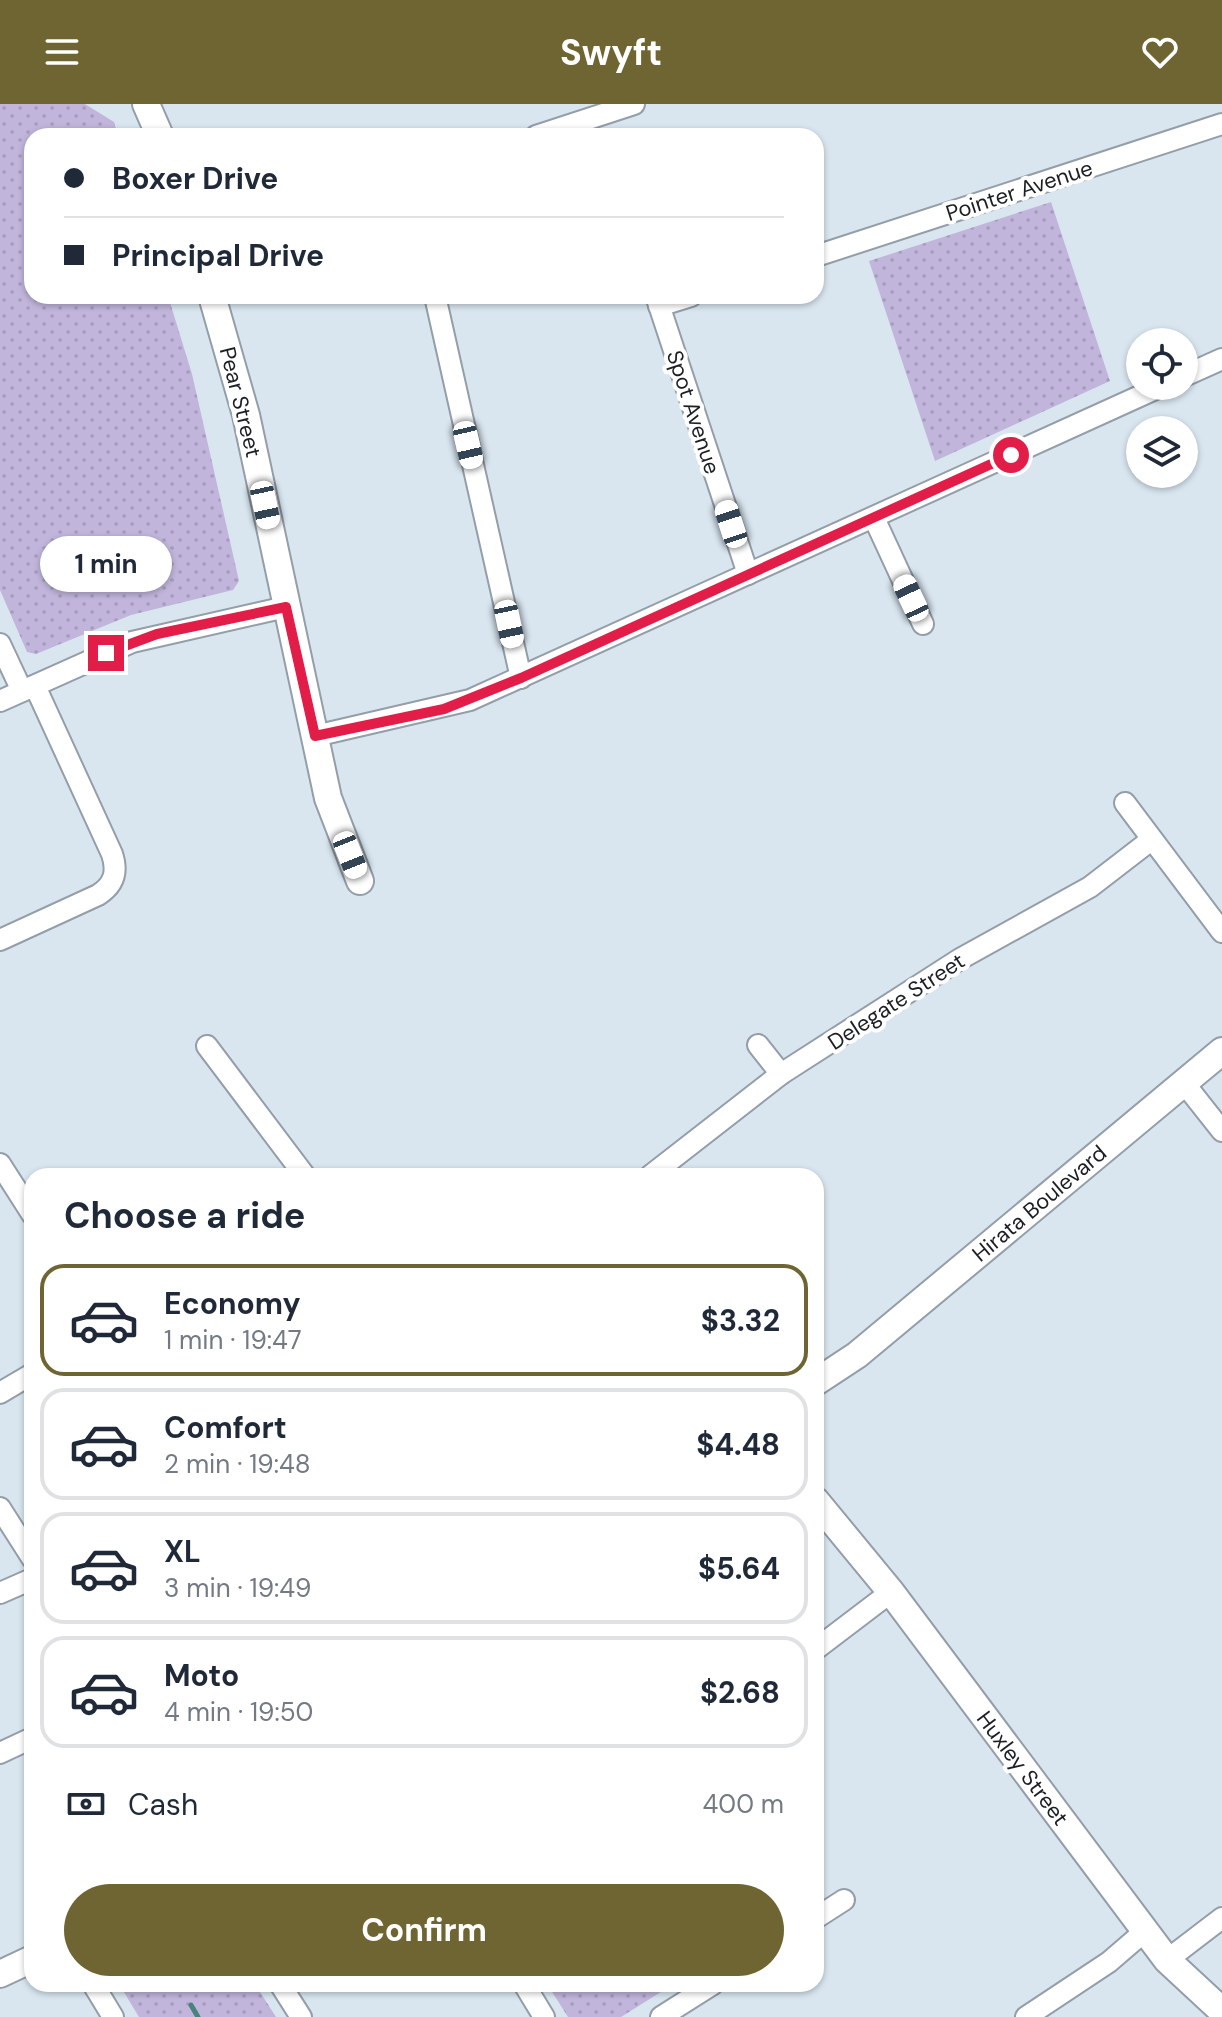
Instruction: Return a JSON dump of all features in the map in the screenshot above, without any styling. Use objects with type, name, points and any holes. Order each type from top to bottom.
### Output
[{"type":"street","points":[[599,126],[634,104]]},
{"type":"street","name":"Pointer Avenue","points":[[824,253],[1222,124]]},
{"type":"street","name":"Pear Street","points":[[214,304],[241,393],[328,798],[360,881]]},
{"type":"street","points":[[437,304],[521,678]]},
{"type":"street","name":"Spot Avenue","points":[[659,304],[748,574]]},
{"type":"street","points":[[1198,370],[1222,359]]},
{"type":"street","points":[[315,736],[444,709],[521,678],[1131,400]]},
{"type":"street","points":[[874,518],[923,624]]},
{"type":"street","points":[[0,701],[157,634],[286,607]]},
{"type":"street","points":[[0,644],[28,688],[112,854],[115,876],[107,889],[98,895],[0,940]]},
{"type":"street","points":[[1125,803],[1222,932]]},
{"type":"street","name":"Delegate Street","points":[[660,1168],[781,1074],[968,954],[1090,887],[1151,840]]},
{"type":"street","points":[[758,1045],[781,1074]]},
{"type":"street","points":[[207,1046],[299,1168]]},
{"type":"street","name":"Hirata Boulevard","points":[[824,1377],[857,1355],[1222,1051]]},
{"type":"street","points":[[1184,1083],[1222,1131]]},
{"type":"street","points":[[0,1164],[24,1202]]},
{"type":"street","name":"Hirata Boulevard","points":[[824,1394],[857,1355]]},
{"type":"street","points":[[0,1393],[24,1379]]},
{"type":"street","points":[[0,1508],[24,1546]]},
{"type":"street","name":"Huxley Street","points":[[824,1509],[891,1592],[1167,1960],[1222,2011]]},
{"type":"street","points":[[0,1593],[24,1582]]},
{"type":"street","points":[[824,1643],[891,1592]]},
{"type":"street","points":[[0,1753],[24,1742]]},
{"type":"street","points":[[824,1913],[844,1900]]},
{"type":"street","points":[[1167,1960],[1222,1918]]},
{"type":"street","points":[[1026,2017],[1109,1962],[1145,1931]]},
{"type":"street","points":[[0,1974],[24,1963]]},
{"type":"street","points":[[98,1992],[113,2017]]},
{"type":"street","points":[[285,1992],[301,2017]]},
{"type":"street","points":[[529,1992],[544,2017]]},
{"type":"street","points":[[661,2017],[700,1992]]},
{"type":"shaded area","points":[[0,104],[85,104],[114,122],[116,128],[24,128],[24,304],[170,304],[192,374],[239,581],[233,590],[131,615],[36,654],[27,652],[0,590]]},
{"type":"shaded area","points":[[1051,202],[1110,381],[935,461],[869,261]]},
{"type":"shaded area","points":[[124,1992],[260,1992],[276,2017],[139,2017]]},
{"type":"shaded area","points":[[552,1992],[661,1992],[621,2017],[568,2017]]},
{"type":"waterway","points":[[191,2005],[198,2017]]},
{"type":"route","points":[[106,653],[157,634],[286,607],[315,736],[444,709],[521,678],[1011,455]]}]
